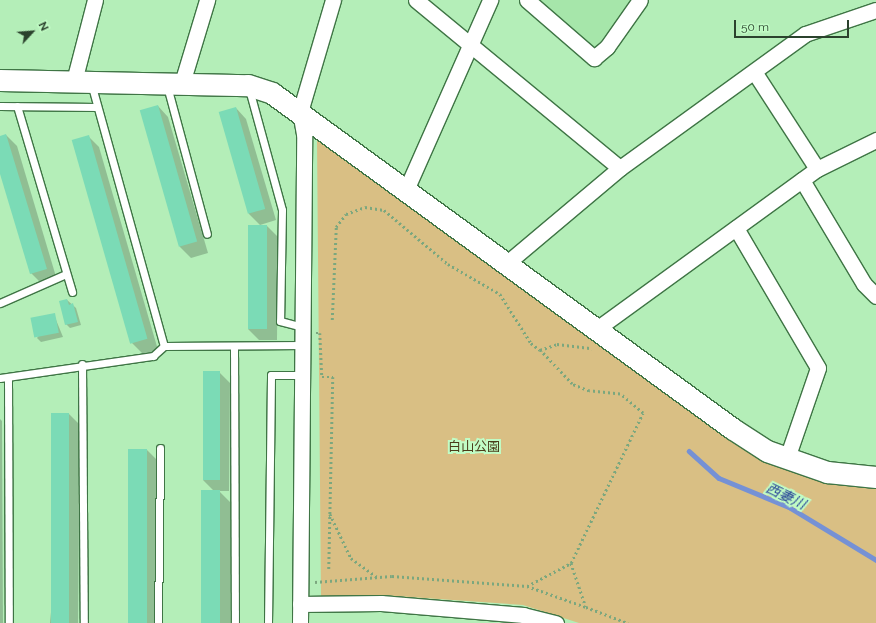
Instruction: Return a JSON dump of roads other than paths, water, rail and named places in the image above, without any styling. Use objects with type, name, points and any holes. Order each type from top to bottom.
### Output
[{"type":"street","points":[[82,81],[95,0]]},
{"type":"street","points":[[174,82],[207,0]]},
{"type":"street","points":[[300,623],[304,134],[300,112],[333,0]]},
{"type":"street","points":[[416,0],[620,168]]},
{"type":"street","points":[[406,190],[490,0]]},
{"type":"street","points":[[527,0],[594,58],[607,47],[640,0]]},
{"type":"street","points":[[507,263],[620,168],[755,74],[805,34],[876,10]]},
{"type":"street","points":[[755,74],[817,169]]},
{"type":"street","points":[[0,80],[174,82],[248,85],[272,93],[601,330],[733,429],[788,458],[827,472],[876,477]]},
{"type":"street","points":[[601,330],[817,169],[876,140]]},
{"type":"street","points":[[802,180],[864,284],[876,296]]},
{"type":"street","points":[[736,228],[818,368],[788,458]]},
{"type":"street","points":[[300,604],[381,603],[523,615],[556,623]]},
{"type":"lane","points":[[82,81],[96,106],[164,346]]},
{"type":"lane","points":[[174,82],[207,234]]},
{"type":"lane","points":[[248,85],[282,210],[280,321],[303,336]]},
{"type":"lane","points":[[0,106],[96,106]]},
{"type":"lane","points":[[17,106],[72,292]]},
{"type":"lane","points":[[0,303],[66,274]]},
{"type":"lane","points":[[9,623],[4,378],[82,364],[153,356],[164,346],[234,347],[303,336]]},
{"type":"lane","points":[[234,347],[235,623]]},
{"type":"lane","points":[[82,364],[84,623]]},
{"type":"lane","points":[[268,623],[271,375],[303,375]]},
{"type":"lane","points":[[158,623],[160,448]]},
{"type":"waterway","name":"西妻川","points":[[689,451],[719,478],[789,507],[876,560]]},
{"type":"park label","name":"白山公園","points":[[474,447]]}]
